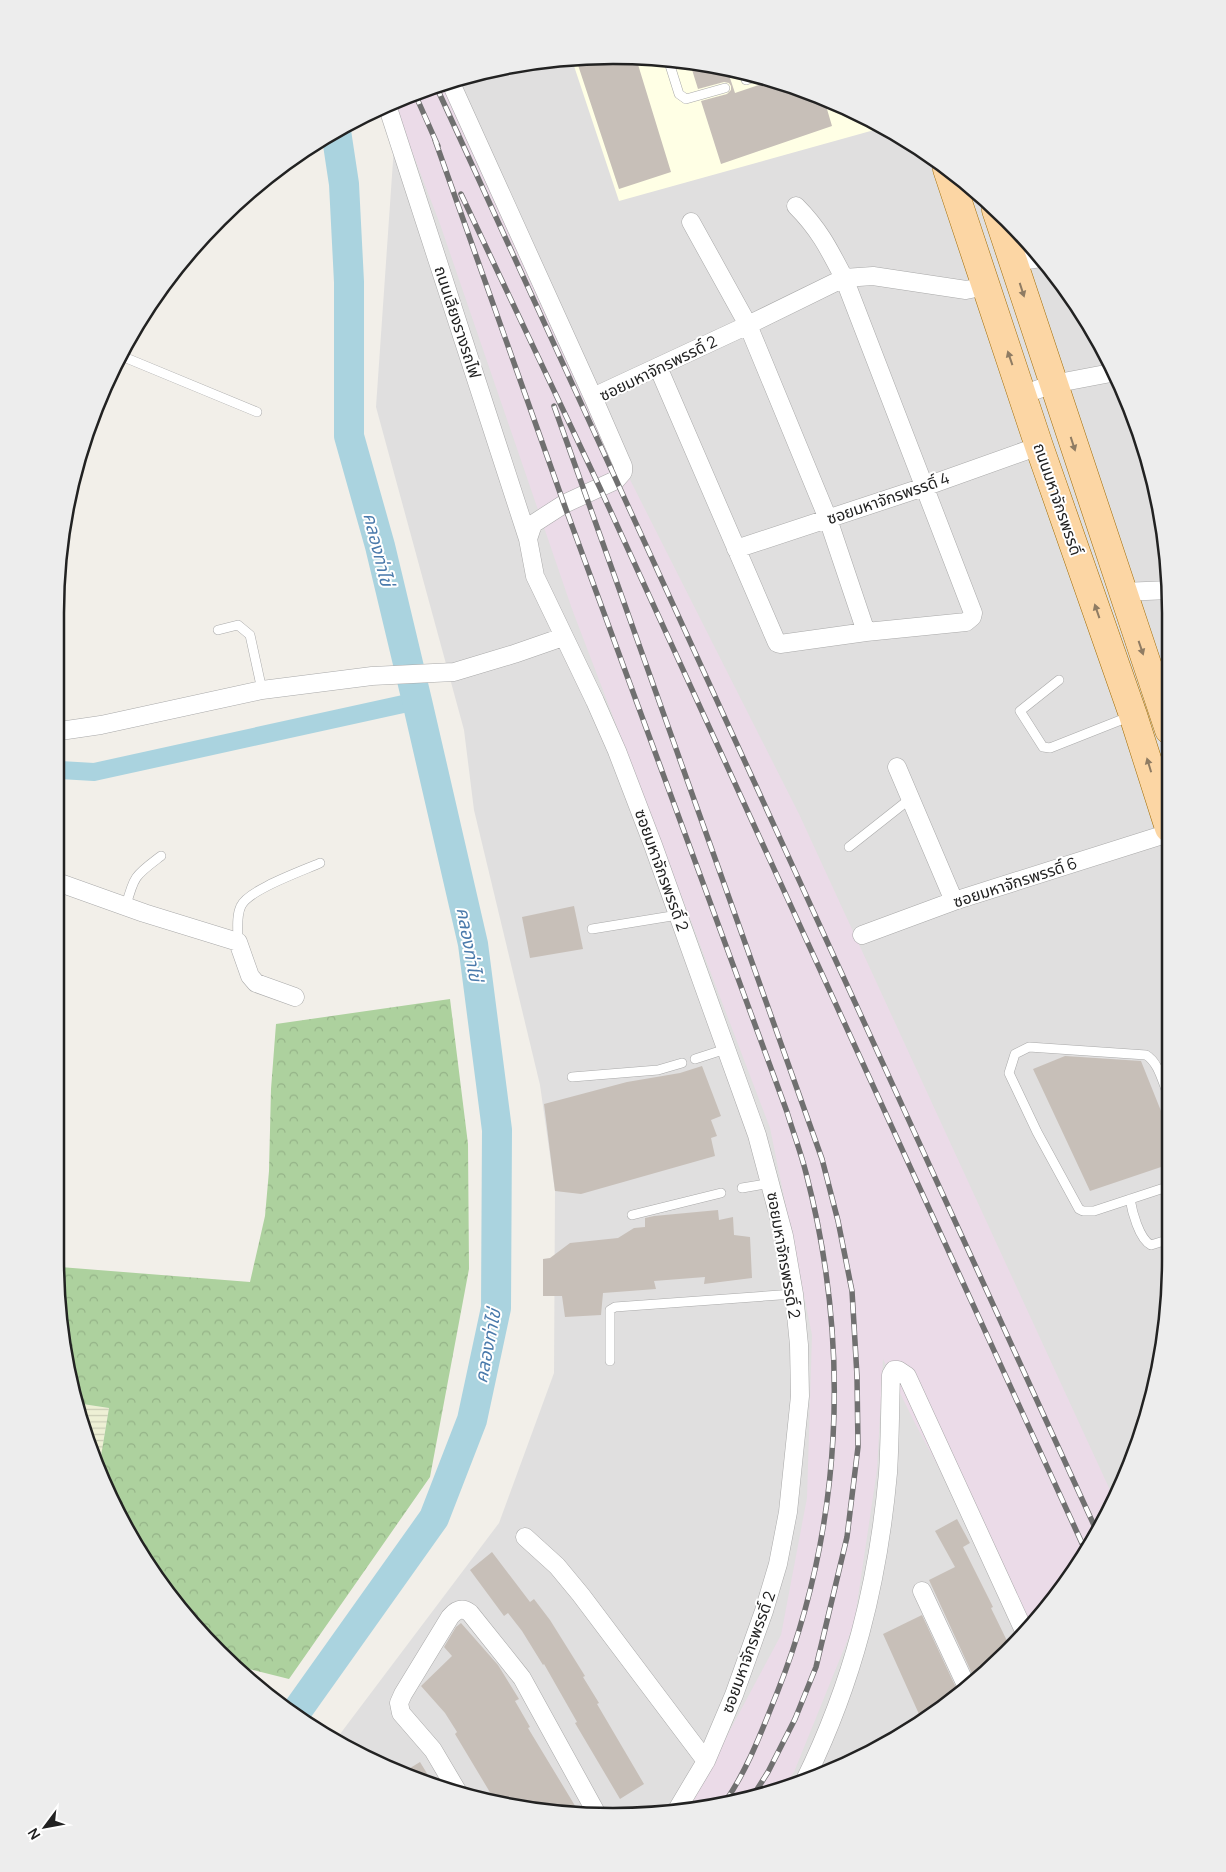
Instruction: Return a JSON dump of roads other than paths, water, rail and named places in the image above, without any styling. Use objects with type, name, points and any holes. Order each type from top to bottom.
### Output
[{"type":"main road","name":"ถนนมหาจักรพรรดิ์","points":[[951,180],[1039,446],[1133,715],[1162,806]]},
{"type":"main road","name":"ถนนมหาจักรพรรดิ์","points":[[1001,225],[1122,592],[1162,691]]},
{"type":"street","points":[[453,88],[593,396]]},
{"type":"street","name":"ถนนเลียงรางรถไฟ","points":[[388,112],[528,539]]},
{"type":"street","points":[[658,367],[777,643],[966,622],[972,616],[973,613],[844,278],[827,244],[813,223],[796,206]]},
{"type":"street","points":[[690,222],[748,325],[828,519],[866,632]]},
{"type":"street","points":[[1014,262],[1033,259]]},
{"type":"street","name":"ซอยมหาจักรพรรดิ์ 2","points":[[680,1804],[706,1761],[734,1695],[764,1612],[778,1564],[786,1521],[800,1396],[799,1345],[794,1294],[784,1236],[757,1135],[617,751],[535,576],[528,539],[533,524],[564,504],[616,480],[623,472],[623,466],[593,396],[748,325],[844,278],[872,276],[966,290],[986,286]]},
{"type":"street","points":[[1022,395],[1053,384],[1108,374]]},
{"type":"street","name":"ซอยมหาจักรพรรดิ์ 4","points":[[736,549],[924,487],[1039,446]]},
{"type":"street","points":[[1122,592],[1161,590]]},
{"type":"street","points":[[64,730],[110,723],[262,690],[372,676],[454,672],[563,637]]},
{"type":"street","points":[[897,767],[954,901]]},
{"type":"street","name":"ซอยมหาจักรพรรดิ์ 6","points":[[862,935],[954,901],[1162,835]]},
{"type":"street","points":[[64,884],[238,942],[250,976],[256,982],[295,998]]},
{"type":"street","points":[[809,1771],[825,1740],[839,1703],[864,1622],[874,1575],[888,1472],[890,1375],[894,1370],[898,1370],[907,1376],[1021,1626]]},
{"type":"street","points":[[525,1537],[557,1566],[581,1595],[706,1761]]},
{"type":"street","points":[[922,1591],[964,1681]]},
{"type":"street","points":[[453,1784],[432,1750],[400,1713],[399,1703],[450,1617],[460,1609],[470,1613],[522,1678],[593,1807]]},
{"type":"lane","points":[[670,67],[679,94],[686,99],[725,88]]},
{"type":"lane","points":[[126,358],[257,412]]},
{"type":"lane","points":[[218,630],[238,625],[250,635],[262,690]]},
{"type":"lane","points":[[1059,680],[1020,710],[1043,748],[1050,748],[1133,715]]},
{"type":"lane","points":[[848,847],[911,798]]},
{"type":"lane","points":[[126,906],[132,883],[140,872],[161,856]]},
{"type":"lane","points":[[238,942],[241,904],[252,894],[320,863]]},
{"type":"lane","points":[[592,929],[678,915]]},
{"type":"lane","points":[[1162,1080],[1152,1058],[1146,1055],[1029,1047],[1015,1054],[1010,1064],[1009,1073],[1037,1132],[1079,1209],[1083,1212],[1094,1211],[1162,1189]]},
{"type":"lane","points":[[695,1059],[726,1049]]},
{"type":"lane","points":[[572,1077],[658,1070],[682,1063]]},
{"type":"lane","points":[[742,1188],[771,1183]]},
{"type":"lane","points":[[632,1215],[721,1193]]},
{"type":"lane","points":[[1130,1199],[1131,1208],[1144,1240],[1150,1244],[1162,1241]]},
{"type":"lane","points":[[610,1361],[610,1310],[614,1307],[794,1294]]},
{"type":"waterway","name":"คลองท่าไข่","points":[[298,1709],[434,1518],[472,1420],[496,1308],[497,1130],[473,944],[380,546],[349,436],[349,282],[344,184],[337,138]]},
{"type":"waterway","points":[[64,770],[94,772],[417,701]]},
{"type":"railway","points":[[439,92],[1094,1525]]},
{"type":"railway","points":[[418,100],[438,146]]},
{"type":"railway","points":[[435,140],[564,504],[787,1112],[806,1173],[820,1238],[830,1304],[834,1370],[833,1436],[827,1501],[816,1566],[799,1630],[760,1735],[748,1763],[729,1796]]},
{"type":"railway","points":[[461,194],[600,488],[1082,1544]]},
{"type":"railway","points":[[554,406],[822,1159],[838,1221],[852,1291],[857,1376],[858,1447],[847,1537],[816,1667],[795,1719],[757,1789]]}]
